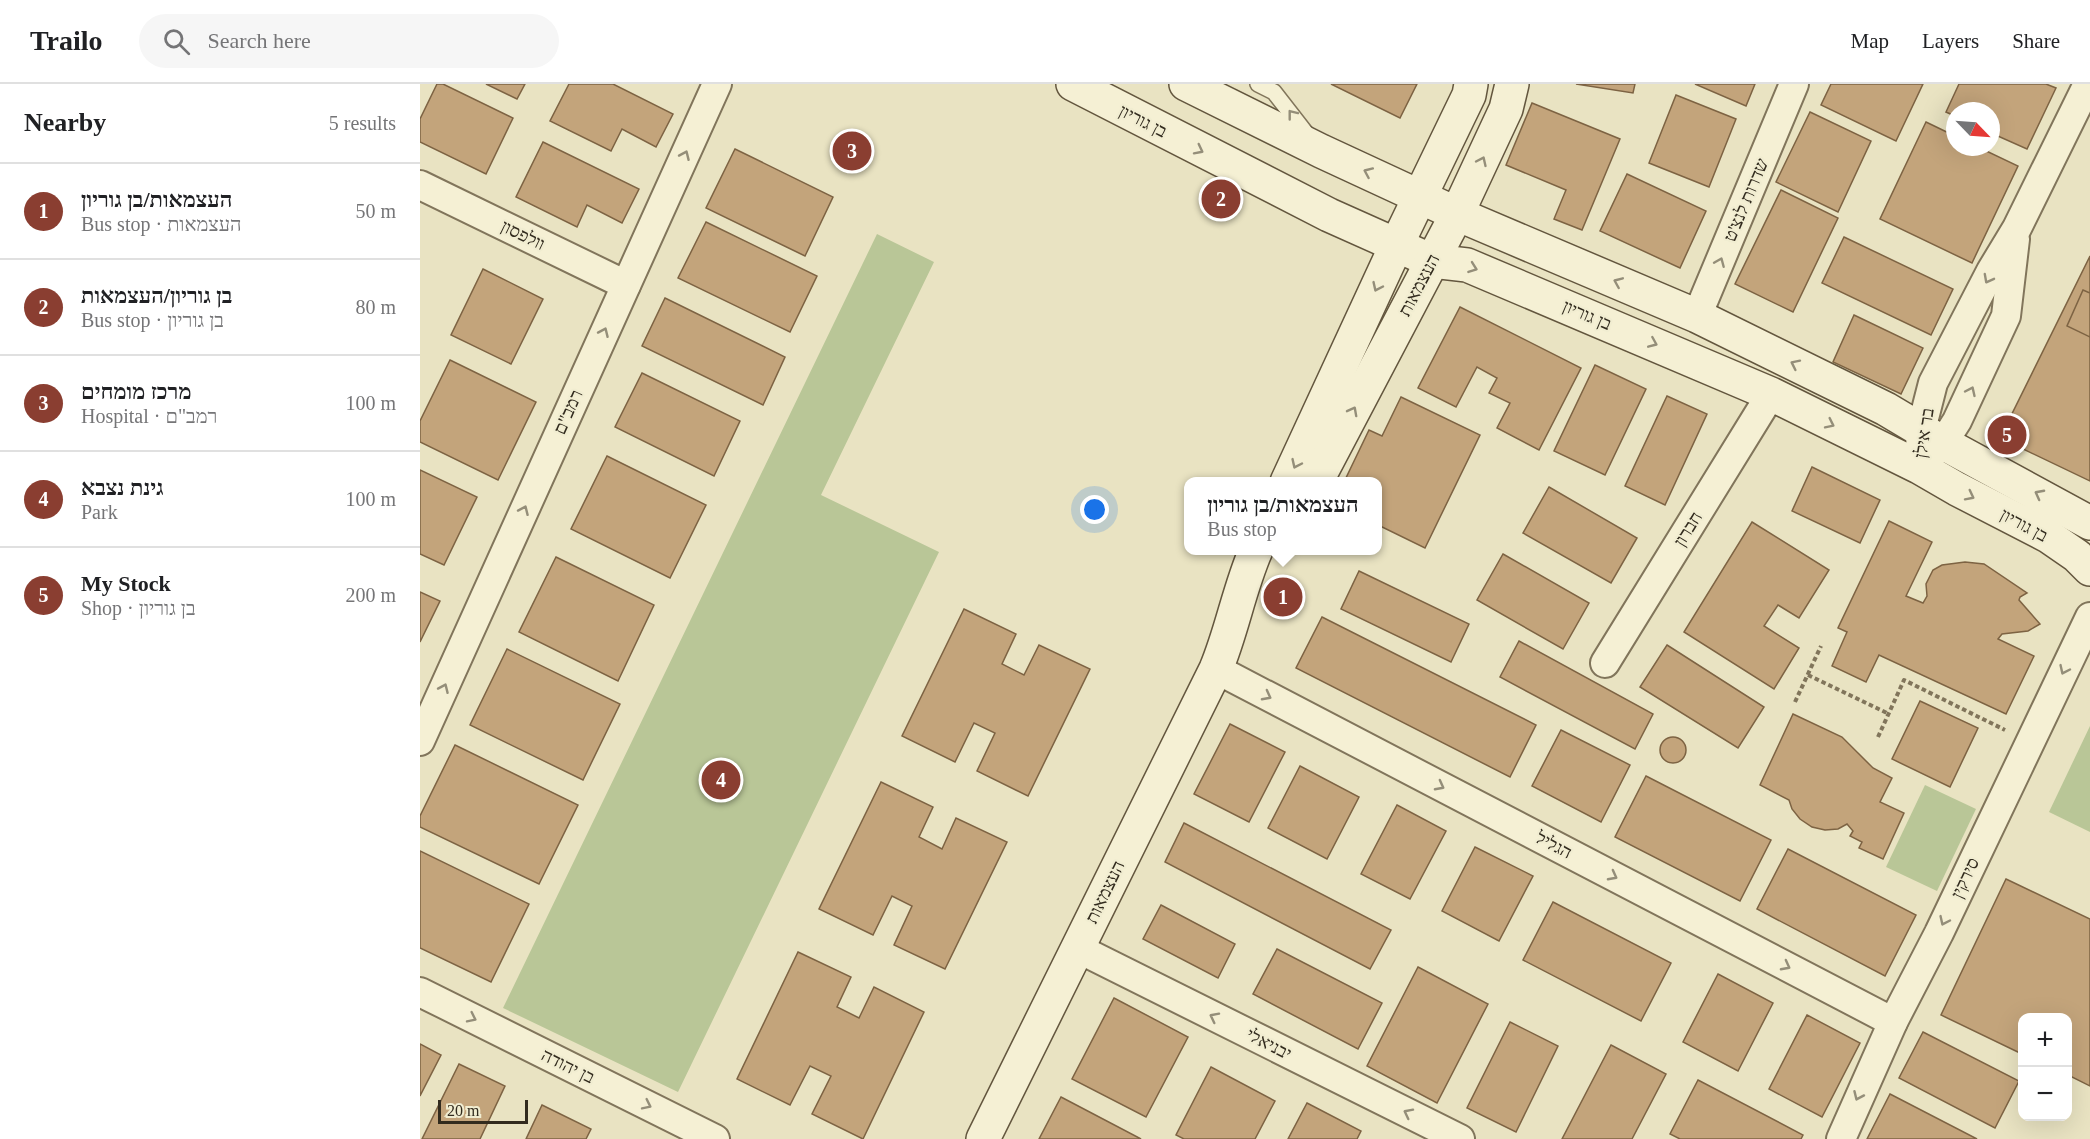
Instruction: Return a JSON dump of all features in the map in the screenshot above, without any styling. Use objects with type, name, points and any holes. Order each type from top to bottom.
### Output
[{"type":"street","name":"רמב\"ם","points":[[420,741],[717,84]]},
{"type":"street","name":"בן גוריון","points":[[1073,84],[1329,215],[1432,261],[1467,265],[1771,394],[1919,467],[2048,536],[2077,556],[2090,569]]},
{"type":"street","name":"בן גוריון","points":[[1186,84],[1320,151],[1458,214],[1697,316],[1886,409],[2090,523]]},
{"type":"street","name":"העצמאות","points":[[1289,477],[1468,95],[1471,84]]},
{"type":"street","name":"העצמאות","points":[[1319,477],[1458,214],[1506,109],[1512,84]]},
{"type":"street","name":"שדרות לנצ'ט","points":[[1697,316],[1794,84]]},
{"type":"street","name":"בר אילן","points":[[1919,467],[1932,436],[1933,383],[1991,271],[2017,228],[2088,84]]},
{"type":"street","name":"וולפסון","points":[[420,185],[626,285]]},
{"type":"street","name":"בר אילן","points":[[1932,436],[1957,421],[2006,316],[2017,228]]},
{"type":"street","name":"חברון","points":[[1605,663],[1771,394]]},
{"type":"street","name":"העצמאות","points":[[1221,657],[1254,555]]},
{"type":"street","name":"העצמאות","points":[[983,1139],[1221,657],[1275,555]]},
{"type":"street","name":"סירקין","points":[[1840,1139],[1893,1022],[1939,933],[2090,617]]},
{"type":"street","name":"הגליל","points":[[1221,657],[1893,1022]]},
{"type":"street","name":"יבניאלי","points":[[1077,948],[1460,1139]]},
{"type":"street","name":"בן יהודה","points":[[420,992],[716,1139]]},
{"type":"lane","points":[[1258,84],[1274,92],[1320,151]]},
{"type":"path","points":[[1795,702],[1821,646]]},
{"type":"path","points":[[1808,675],[1889,714]]},
{"type":"path","points":[[1878,737],[1904,680],[2030,742]]},
{"type":"green space","points":[[877,234],[934,262],[821,495],[939,552],[678,1092],[503,1008]]},
{"type":"green space","points":[[2090,726],[2090,832],[2049,812]]},
{"type":"green space","points":[[1925,785],[1976,809],[1937,891],[1886,867]]},
{"type":"building","points":[[437,84],[443,84],[513,118],[486,174],[420,142],[420,119]]},
{"type":"building","points":[[486,84],[525,84],[517,99]]},
{"type":"building","points":[[569,84],[613,84],[673,114],[656,147],[622,129],[611,151],[550,121]]},
{"type":"building","points":[[1331,84],[1417,84],[1400,118]]},
{"type":"building","points":[[1576,84],[1635,84],[1633,93]]},
{"type":"building","points":[[1695,84],[1755,84],[1746,106]]},
{"type":"building","points":[[1831,84],[1923,84],[1896,141],[1821,105]]},
{"type":"building","points":[[1959,84],[2046,84],[2056,88],[2027,149],[2000,137],[2000,102],[1951,102]]},
{"type":"building","points":[[1676,95],[1736,119],[1709,187],[1649,163]]},
{"type":"building","points":[[1532,103],[1620,139],[1582,230],[1554,219],[1566,190],[1506,165]]},
{"type":"building","points":[[1810,112],[1871,141],[1838,212],[1776,182]]},
{"type":"building","points":[[1926,122],[1946,132],[1946,156],[1997,156],[2018,166],[1972,263],[1880,219]]},
{"type":"building","points":[[543,142],[639,189],[622,223],[587,205],[577,227],[516,197]]},
{"type":"building","points":[[735,149],[833,197],[805,256],[706,208]]},
{"type":"building","points":[[1627,174],[1706,211],[1680,268],[1600,231]]},
{"type":"building","points":[[1781,190],[1838,218],[1793,312],[1735,284]]},
{"type":"building","points":[[706,222],[817,276],[790,332],[678,278]]},
{"type":"building","points":[[1844,237],[1953,289],[1931,335],[1822,283]]},
{"type":"building","points":[[2090,256],[2090,481],[2000,438]]},
{"type":"building","points":[[483,269],[543,299],[511,364],[451,335]]},
{"type":"building","points":[[2083,290],[2090,293],[2090,337],[2067,326]]},
{"type":"building","points":[[665,298],[785,357],[763,405],[642,346]]},
{"type":"building","points":[[1460,307],[1581,368],[1539,450],[1497,428],[1510,403],[1489,393],[1497,378],[1477,367],[1456,407],[1418,388]]},
{"type":"building","points":[[1854,315],[1923,348],[1901,394],[1833,362]]},
{"type":"building","points":[[450,360],[536,402],[498,480],[420,442],[420,421]]},
{"type":"building","points":[[1595,365],[1646,389],[1605,475],[1554,451]]},
{"type":"building","points":[[642,373],[740,421],[714,476],[615,427]]},
{"type":"building","points":[[1667,396],[1707,414],[1665,505],[1625,486]]},
{"type":"building","points":[[1401,397],[1480,435],[1425,548],[1382,527],[1382,477],[1346,477],[1369,430],[1382,436]]},
{"type":"building","points":[[607,456],[706,505],[670,578],[571,529]]},
{"type":"building","points":[[1812,467],[1880,500],[1860,543],[1792,511]]},
{"type":"building","points":[[420,470],[477,497],[444,565],[420,554]]},
{"type":"building","points":[[1549,487],[1637,538],[1611,583],[1523,533]]},
{"type":"building","points":[[1889,521],[1932,542],[1906,596],[1923,603],[1927,596],[1926,584],[1933,570],[1942,565],[1965,562],[1984,564],[2027,593],[2019,600],[2040,624],[2028,631],[2002,634],[1998,639],[2034,656],[2006,714],[1879,655],[1866,682],[1832,666],[1847,632],[1838,628]]},
{"type":"building","points":[[1752,522],[1829,570],[1799,618],[1778,605],[1764,626],[1799,648],[1774,689],[1684,632]]},
{"type":"building","points":[[1503,554],[1589,603],[1563,649],[1477,600]]},
{"type":"building","points":[[556,557],[654,605],[618,681],[519,632]]},
{"type":"building","points":[[1359,571],[1469,624],[1451,662],[1341,609]]},
{"type":"building","points":[[420,592],[440,601],[420,642]]},
{"type":"building","points":[[964,609],[1016,634],[1002,664],[1024,675],[1039,645],[1090,669],[1028,796],[977,771],[995,733],[974,723],[955,762],[902,736]]},
{"type":"building","points":[[1322,617],[1536,725],[1510,777],[1296,668]]},
{"type":"building","points":[[1519,641],[1653,714],[1635,749],[1500,677]]},
{"type":"building","points":[[1667,645],[1764,707],[1738,748],[1640,687]]},
{"type":"building","points":[[507,649],[620,704],[583,780],[470,725]]},
{"type":"building","points":[[1920,701],[1978,728],[1950,787],[1892,759]]},
{"type":"building","points":[[1793,714],[1842,737],[1873,768],[1892,778],[1880,802],[1904,813],[1883,859],[1859,848],[1862,842],[1850,836],[1853,831],[1847,824],[1838,829],[1825,830],[1812,827],[1800,819],[1792,809],[1789,800],[1760,785]]},
{"type":"building","points":[[1230,724],[1285,752],[1249,822],[1194,794]]},
{"type":"building","points":[[1561,730],[1630,765],[1601,822],[1532,786]]},
{"type":"building","points":[[1673,737],[1682,741],[1686,750],[1682,759],[1673,763],[1664,759],[1660,750],[1664,741]]},
{"type":"building","points":[[455,745],[578,805],[539,884],[420,827],[420,816]]},
{"type":"building","points":[[1300,766],[1359,797],[1327,859],[1268,828]]},
{"type":"building","points":[[1646,776],[1771,840],[1740,901],[1615,837]]},
{"type":"building","points":[[881,782],[933,807],[919,837],[942,849],[956,818],[1007,842],[945,969],[894,945],[912,906],[892,896],[873,935],[819,909]]},
{"type":"building","points":[[1397,805],[1446,831],[1410,899],[1361,874]]},
{"type":"building","points":[[1184,823],[1391,930],[1370,969],[1165,862]]},
{"type":"building","points":[[1475,847],[1533,876],[1499,941],[1442,911]]},
{"type":"building","points":[[1788,849],[1916,915],[1885,976],[1757,909]]},
{"type":"building","points":[[420,851],[529,904],[491,982],[420,948]]},
{"type":"building","points":[[2006,879],[2090,919],[2090,1086],[2072,1077],[2072,1013],[2018,1013],[2018,1052],[1941,1015]]},
{"type":"building","points":[[1553,902],[1671,963],[1641,1021],[1523,960]]},
{"type":"building","points":[[1161,905],[1235,944],[1218,978],[1143,939]]},
{"type":"building","points":[[1277,949],[1382,1003],[1358,1049],[1253,994]]},
{"type":"building","points":[[798,952],[851,977],[837,1007],[859,1018],[874,987],[924,1012],[863,1139],[812,1114],[831,1076],[810,1066],[790,1105],[737,1079]]},
{"type":"building","points":[[1418,967],[1488,1004],[1437,1103],[1367,1066]]},
{"type":"building","points":[[1718,974],[1773,1003],[1738,1071],[1683,1042]]},
{"type":"building","points":[[1114,998],[1188,1037],[1146,1117],[1072,1079]]},
{"type":"building","points":[[1807,1015],[1860,1043],[1822,1117],[1769,1089]]},
{"type":"building","points":[[1510,1022],[1558,1046],[1516,1132],[1467,1108]]},
{"type":"building","points":[[1923,1032],[2018,1080],[2018,1083],[1995,1128],[1899,1078]]},
{"type":"building","points":[[420,1044],[441,1055],[420,1096]]},
{"type":"building","points":[[1611,1045],[1666,1074],[1632,1139],[1562,1139]]},
{"type":"building","points":[[459,1064],[505,1086],[480,1139],[422,1139]]},
{"type":"building","points":[[1211,1067],[1275,1101],[1255,1139],[1184,1139],[1176,1135]]},
{"type":"building","points":[[1698,1080],[1803,1135],[1801,1139],[1680,1139],[1670,1134]]},
{"type":"building","points":[[1890,1094],[1977,1139],[1867,1139]]},
{"type":"building","points":[[1061,1097],[1141,1139],[1039,1139]]},
{"type":"building","points":[[1307,1103],[1361,1131],[1357,1139],[1288,1139]]},
{"type":"building","points":[[542,1105],[591,1129],[586,1139],[526,1139]]},
{"type":"place","name":"מרכז מומחים","points":[[852,151]]},
{"type":"place","name":"בן גוריון/העצמאות","points":[[1221,199]]},
{"type":"place","name":"My Stock","points":[[2007,435]]},
{"type":"place","name":"העצמאות/בן גוריון","points":[[1283,597]]},
{"type":"place","name":"גינת נצבא","points":[[721,780]]}]
